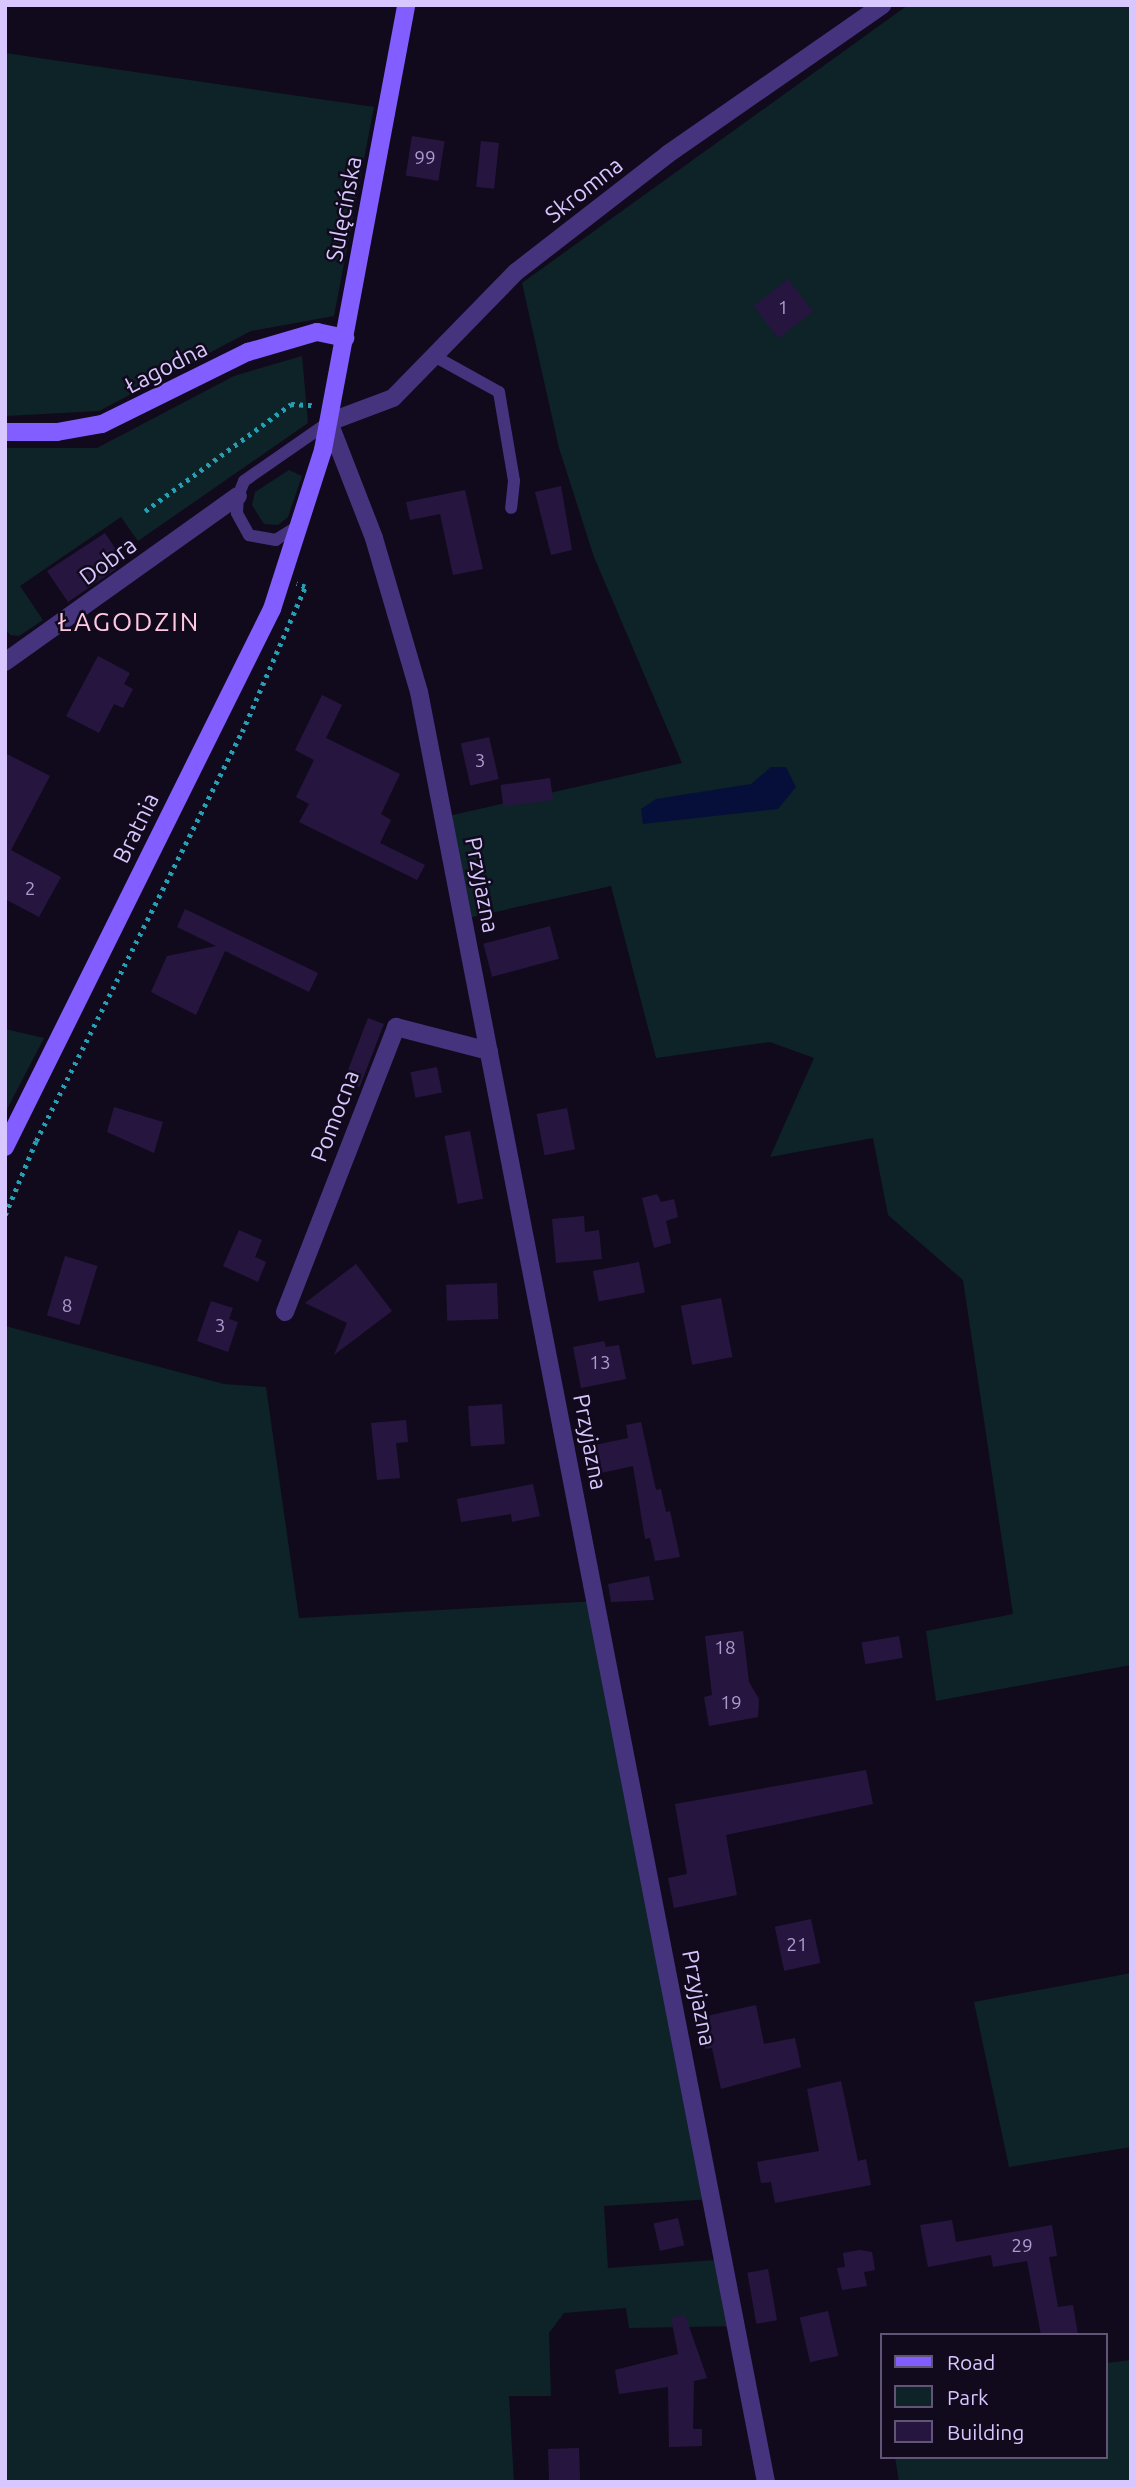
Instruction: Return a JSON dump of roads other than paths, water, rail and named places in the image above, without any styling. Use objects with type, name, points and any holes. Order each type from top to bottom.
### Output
[{"type":"street","name":"Sulęcińska","points":[[330,414],[406,5]]},
{"type":"street","name":"Skromna","points":[[330,414],[393,398],[516,272],[668,154],[882,5]]},
{"type":"street","name":"Łagodna","points":[[5,432],[57,432],[102,424],[257,349],[317,332],[345,338]]},
{"type":"street","name":"Bratnia","points":[[5,1147],[272,609],[330,414]]},
{"type":"street","name":"Przyjazna","points":[[330,414],[374,538],[419,692],[766,2482]]},
{"type":"street","name":"Dobra","points":[[5,662],[238,496]]},
{"type":"street","name":"Pomocna","points":[[285,1312],[396,1027],[489,1051]]},
{"type":"lane","points":[[434,356],[499,391],[514,481],[511,508]]},
{"type":"lane","points":[[298,526],[276,540],[249,535],[237,513],[238,496],[244,481],[330,414]]},
{"type":"district","name":"ŁAGODZIN","points":[[129,622]]}]
